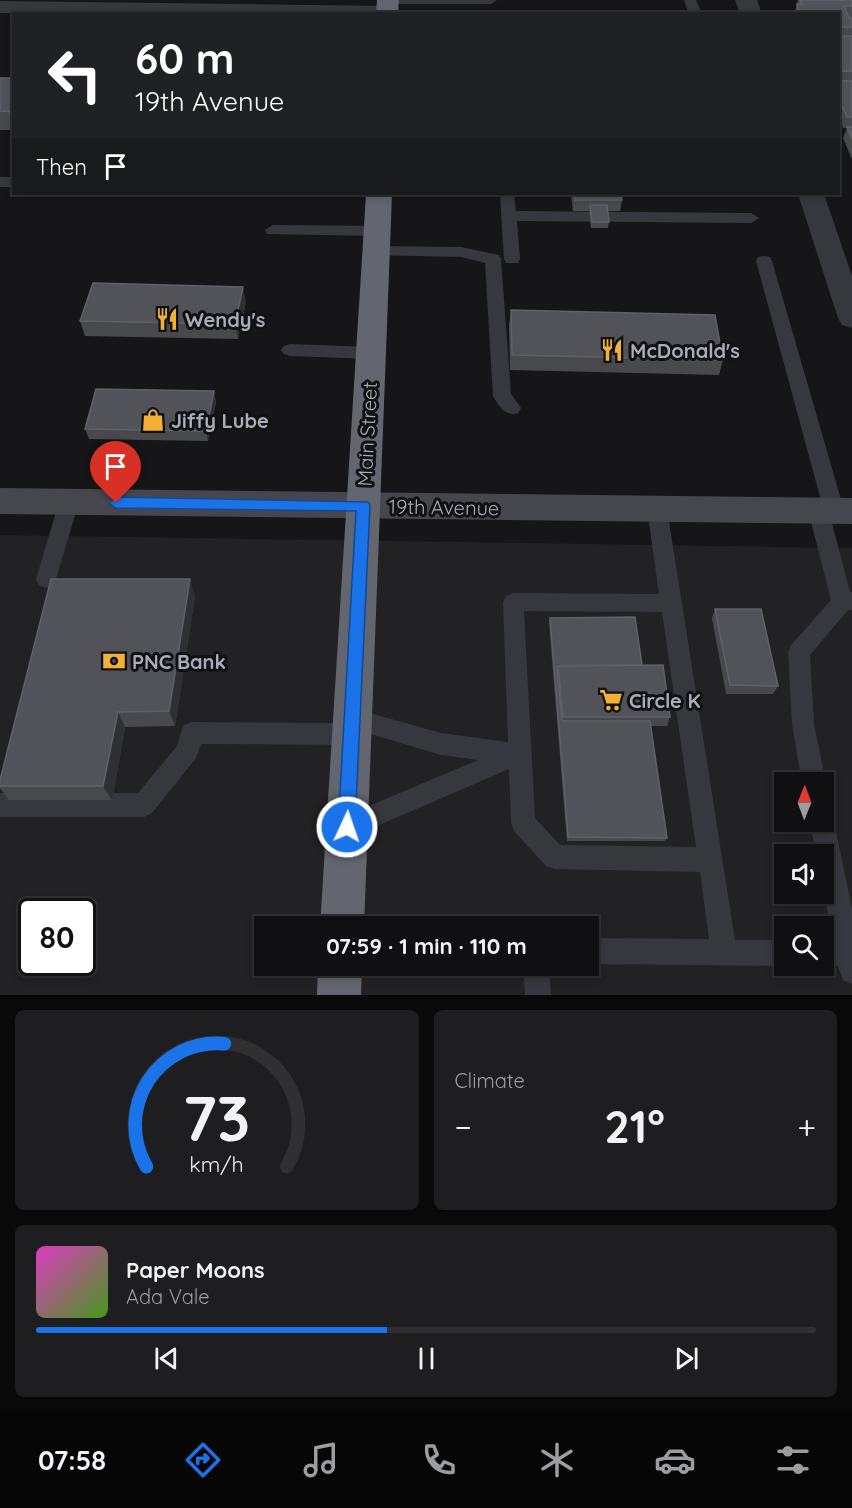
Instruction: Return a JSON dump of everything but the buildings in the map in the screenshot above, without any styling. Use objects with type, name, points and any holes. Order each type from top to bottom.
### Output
[{"type":"highway","name":"Main Street","points":[[343,916],[379,195]]},
{"type":"highway","points":[[339,995],[340,976]]},
{"type":"street","points":[[0,7],[29,4],[151,11],[290,12],[388,7]]},
{"type":"street","points":[[811,195],[852,318]]},
{"type":"street","name":"19th Avenue","points":[[0,501],[835,510]]},
{"type":"lane","points":[[388,7],[491,0]]},
{"type":"lane","points":[[388,7],[423,12]]},
{"type":"lane","points":[[507,195],[512,259]]},
{"type":"lane","points":[[508,216],[751,218]]},
{"type":"lane","points":[[273,230],[461,252],[493,259],[502,396],[512,408]]},
{"type":"lane","points":[[764,261],[835,510],[847,602],[799,652],[803,724],[812,772]]},
{"type":"lane","points":[[290,350],[371,353]]},
{"type":"lane","points":[[46,579],[69,502]]},
{"type":"lane","points":[[657,509],[724,952]]},
{"type":"lane","points":[[672,603],[513,602],[518,754],[523,824],[555,857],[710,860]]},
{"type":"lane","points":[[0,805],[144,805],[188,750],[191,733],[352,726],[441,744],[518,754]]},
{"type":"lane","points":[[347,827],[518,754]]},
{"type":"lane","points":[[823,832],[841,959]]},
{"type":"lane","points":[[599,951],[774,953]]},
{"type":"lane","points":[[537,976],[538,995]]},
{"type":"shaded area","points":[[0,535],[852,548],[852,995],[0,995]]},
{"type":"place","name":"Wendy's","points":[[167,319]]},
{"type":"place","name":"McDonald's","points":[[612,350]]},
{"type":"place","name":"Jiffy Lube","points":[[153,420]]},
{"type":"place","name":"PNC Bank","points":[[114,661]]},
{"type":"place","name":"Circle K","points":[[611,700]]},
{"type":"route","points":[[116,503],[363,505],[347,827]]}]
